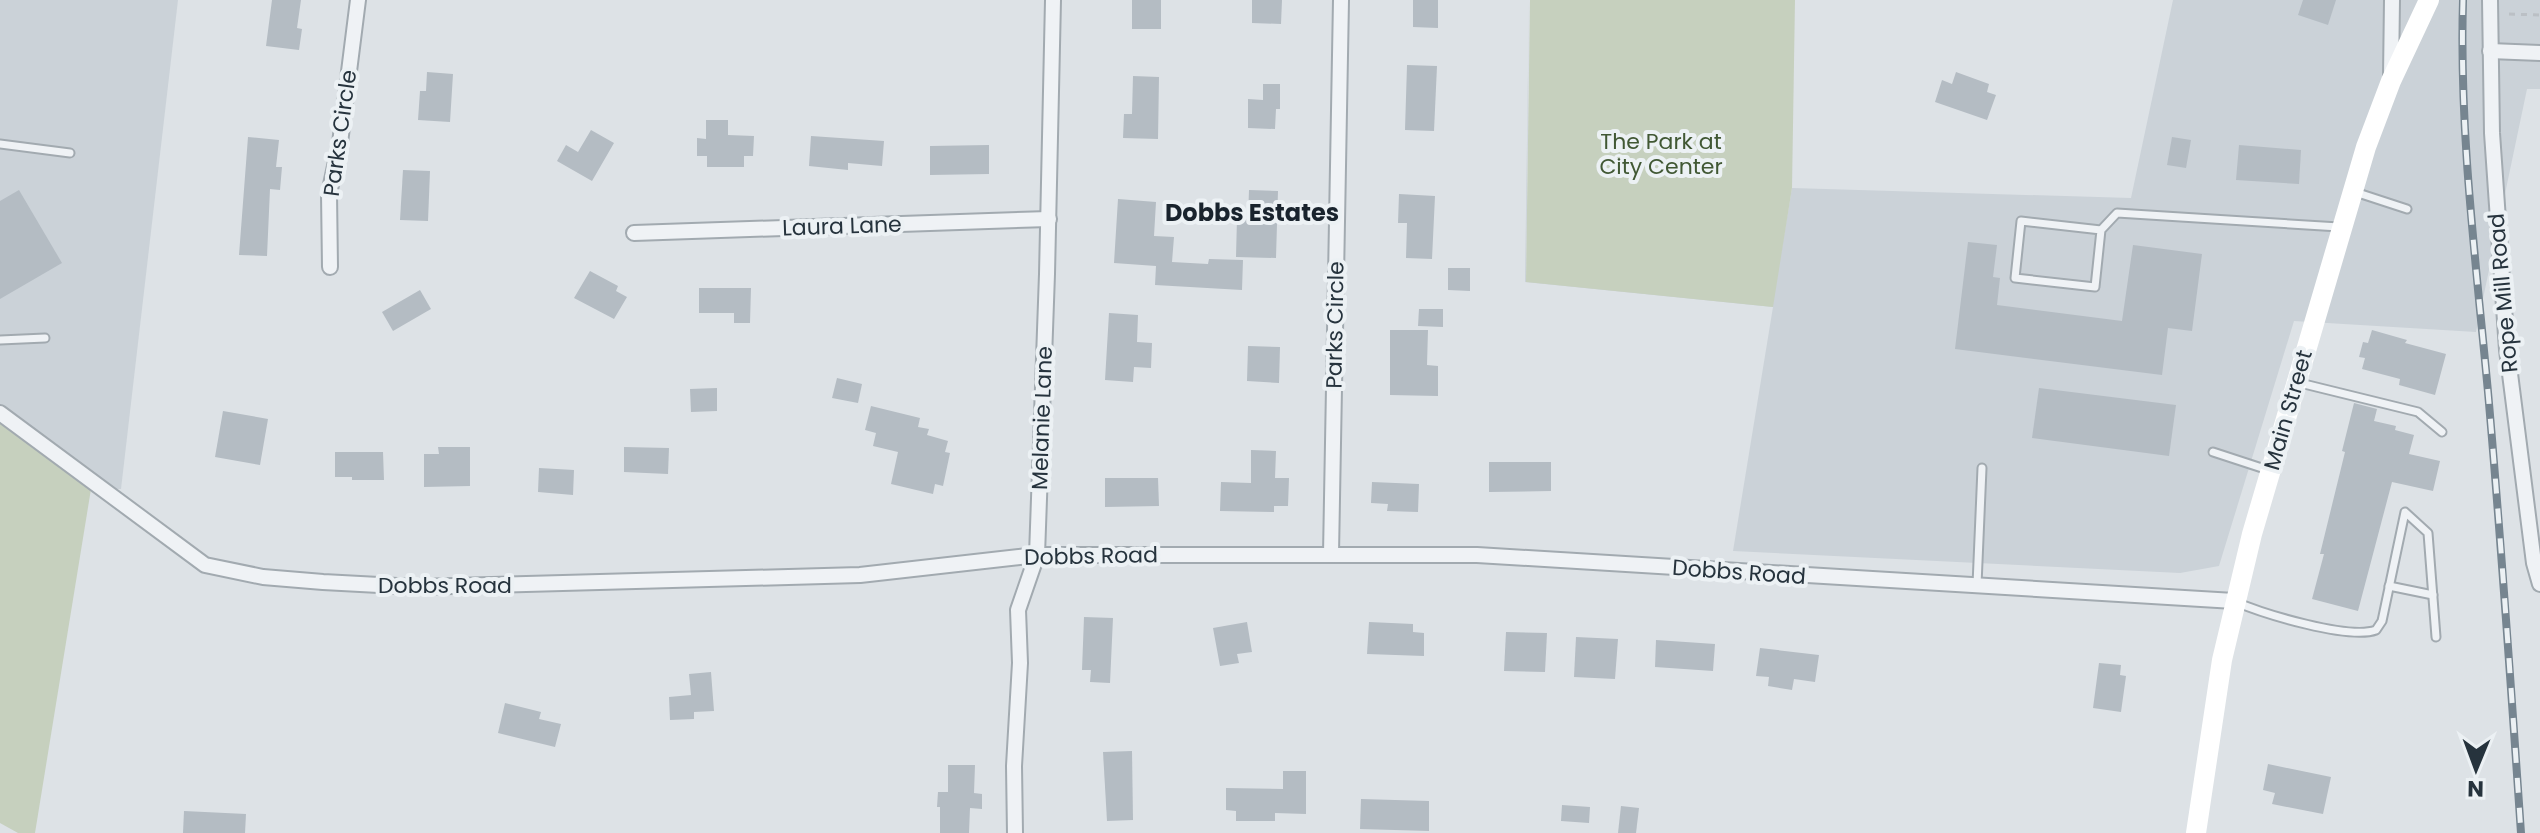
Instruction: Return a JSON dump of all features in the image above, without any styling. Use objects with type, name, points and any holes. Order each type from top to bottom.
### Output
[{"type":"main road","name":"Main Street","points":[[2196,833],[2234,601],[2270,471],[2370,136],[2391,81],[2429,0]]},
{"type":"street","name":"Parks Circle","points":[[330,267],[329,194],[340,143],[358,0]]},
{"type":"street","name":"Melanie Lane","points":[[1015,833],[1014,766],[1020,663],[1018,610],[1037,555],[1053,0]]},
{"type":"street","name":"Parks Circle","points":[[1331,554],[1341,0]]},
{"type":"street","points":[[2391,81],[2392,0]]},
{"type":"street","name":"Rope Mill Road","points":[[2490,0],[2493,164],[2507,350],[2540,584]]},
{"type":"street","points":[[2490,51],[2540,53]]},
{"type":"street","name":"Laura Lane","points":[[634,233],[1049,219]]},
{"type":"street","name":"Dobbs Road","points":[[0,413],[205,565],[263,577],[416,587],[860,575],[1037,555],[1331,554],[1548,558],[2234,601]]},
{"type":"lane","points":[[0,144],[70,153]]},
{"type":"lane","points":[[2353,192],[2407,209]]},
{"type":"lane","points":[[2101,230],[2021,221],[2015,278],[2095,287],[2101,230],[2117,213],[2341,228]]},
{"type":"lane","points":[[0,340],[45,338]]},
{"type":"lane","points":[[2296,382],[2418,412],[2442,432]]},
{"type":"lane","points":[[2213,452],[2270,471]]},
{"type":"lane","points":[[1977,585],[1982,468]]},
{"type":"lane","points":[[2234,601],[2260,612],[2355,633],[2376,630],[2382,621],[2405,512],[2428,533],[2436,637]]},
{"type":"lane","points":[[2389,586],[2433,595]]},
{"type":"path","points":[[2509,14],[2540,15]]},
{"type":"shaded area","points":[[0,0],[178,0],[121,489],[91,489],[0,417]]},
{"type":"shaded area","points":[[1529,0],[1526,281],[1772,306],[1792,188],[2131,198],[2173,0],[2540,0],[2540,89],[2527,89],[2476,332],[2294,321],[2219,566],[2180,573],[1733,551],[1773,307],[1525,282]]},
{"type":"green space","name":"The Park at City Center","points":[[1530,0],[1795,0],[1792,188],[1773,307],[1526,282]]},
{"type":"green space","points":[[0,417],[91,489],[35,833],[18,833],[0,823]]},
{"type":"building","points":[[272,0],[301,0],[297,28],[302,29],[299,50],[266,46]]},
{"type":"building","points":[[1132,0],[1161,0],[1161,29],[1132,29]]},
{"type":"building","points":[[1252,0],[1282,0],[1281,24],[1252,23]]},
{"type":"building","points":[[1413,0],[1438,0],[1438,28],[1413,27]]},
{"type":"building","points":[[2303,0],[2336,0],[2328,25],[2298,15]]},
{"type":"building","points":[[1407,65],[1437,66],[1434,131],[1405,130]]},
{"type":"building","points":[[427,72],[453,74],[450,122],[418,120],[420,91],[426,91]]},
{"type":"building","points":[[1956,72],[1989,84],[1987,92],[1996,95],[1987,120],[1935,102],[1942,80],[1952,84]]},
{"type":"building","points":[[1133,76],[1159,77],[1158,139],[1123,138],[1124,114],[1132,114]]},
{"type":"building","points":[[1263,84],[1280,84],[1280,109],[1276,109],[1275,129],[1248,128],[1248,99],[1263,100]]},
{"type":"building","points":[[706,120],[728,120],[728,135],[754,136],[753,156],[744,156],[744,167],[707,167],[707,156],[697,156],[697,138],[706,139]]},
{"type":"building","points":[[591,130],[614,143],[592,181],[557,161],[566,145],[578,152]]},
{"type":"building","points":[[811,136],[884,141],[882,166],[848,163],[848,170],[809,166]]},
{"type":"building","points":[[248,137],[279,140],[276,167],[282,167],[280,190],[270,189],[267,256],[239,255]]},
{"type":"building","points":[[2172,137],[2191,140],[2186,168],[2167,165]]},
{"type":"building","points":[[989,145],[989,174],[930,175],[930,146]]},
{"type":"building","points":[[2239,145],[2301,150],[2299,184],[2236,180]]},
{"type":"building","points":[[403,170],[430,171],[428,221],[400,220]]},
{"type":"building","points":[[19,190],[62,263],[0,299],[0,201]]},
{"type":"building","points":[[1249,190],[1278,191],[1276,258],[1236,257],[1237,218],[1248,219]]},
{"type":"building","points":[[1399,194],[1435,196],[1432,259],[1406,258],[1407,223],[1398,223]]},
{"type":"building","points":[[1118,199],[1156,202],[1154,236],[1174,237],[1172,262],[1208,264],[1209,259],[1243,260],[1242,290],[1155,285],[1156,266],[1114,263]]},
{"type":"building","points":[[1968,242],[1997,245],[1993,277],[2000,278],[1997,305],[2122,321],[2133,245],[2202,254],[2192,331],[2168,328],[2162,375],[1955,349]]},
{"type":"building","points":[[1448,268],[1470,268],[1470,291],[1448,290]]},
{"type":"building","points":[[590,271],[618,286],[616,291],[627,297],[614,319],[574,298]]},
{"type":"building","points":[[699,288],[751,288],[750,323],[734,323],[734,313],[699,313]]},
{"type":"building","points":[[420,290],[431,309],[393,331],[382,312]]},
{"type":"building","points":[[1419,309],[1443,309],[1443,327],[1418,326]]},
{"type":"building","points":[[1109,313],[1138,315],[1137,342],[1152,343],[1151,368],[1134,367],[1133,382],[1105,380]]},
{"type":"building","points":[[1390,330],[1428,330],[1427,365],[1438,366],[1438,396],[1390,395]]},
{"type":"building","points":[[2372,330],[2446,354],[2435,395],[2399,385],[2400,379],[2362,369],[2365,358],[2359,357],[2363,342],[2368,343]]},
{"type":"building","points":[[1248,346],[1280,347],[1279,383],[1247,381]]},
{"type":"building","points":[[837,378],[862,384],[858,403],[832,398]]},
{"type":"building","points":[[717,388],[717,411],[691,412],[690,389]]},
{"type":"building","points":[[2039,388],[2176,405],[2169,456],[2032,438]]},
{"type":"building","points":[[2354,403],[2377,409],[2374,421],[2396,426],[2395,430],[2414,435],[2409,454],[2440,461],[2433,491],[2392,482],[2358,611],[2312,599]]},
{"type":"building","points":[[871,406],[920,418],[918,427],[929,429],[927,435],[948,441],[945,452],[950,453],[943,486],[935,484],[933,494],[891,484],[898,452],[873,446],[876,433],[865,430]]},
{"type":"building","points":[[223,411],[268,419],[260,465],[215,457]]},
{"type":"building","points":[[438,447],[470,447],[470,486],[424,487],[424,454],[439,454]]},
{"type":"building","points":[[624,447],[669,448],[668,474],[624,472]]},
{"type":"building","points":[[1251,450],[1276,451],[1275,478],[1289,478],[1288,506],[1274,506],[1274,512],[1220,511],[1221,482],[1251,483]]},
{"type":"building","points":[[335,452],[383,452],[384,480],[335,477]]},
{"type":"building","points":[[1489,462],[1551,462],[1551,491],[1489,492]]},
{"type":"building","points":[[539,468],[574,470],[573,495],[538,492]]},
{"type":"building","points":[[1105,478],[1158,478],[1159,506],[1105,507]]},
{"type":"building","points":[[1372,482],[1419,484],[1418,512],[1387,511],[1388,504],[1371,503]]},
{"type":"building","points":[[1084,617],[1113,618],[1110,683],[1090,682],[1091,670],[1082,670]]},
{"type":"building","points":[[1247,622],[1252,652],[1237,654],[1239,663],[1220,666],[1213,628]]},
{"type":"building","points":[[1369,622],[1413,624],[1413,632],[1424,633],[1424,656],[1367,654]]},
{"type":"building","points":[[1506,632],[1547,633],[1545,672],[1504,671]]},
{"type":"building","points":[[1576,637],[1618,639],[1615,679],[1574,677]]},
{"type":"building","points":[[1656,640],[1715,644],[1713,671],[1655,667]]},
{"type":"building","points":[[1760,648],[1819,655],[1815,682],[1794,679],[1792,690],[1768,686],[1769,677],[1756,676]]},
{"type":"building","points":[[2099,663],[2121,665],[2120,675],[2126,676],[2121,712],[2093,708]]},
{"type":"building","points":[[711,672],[714,711],[694,712],[694,719],[670,720],[669,697],[691,695],[689,674]]},
{"type":"building","points":[[505,703],[541,712],[539,719],[561,724],[555,747],[498,733]]},
{"type":"building","points":[[1132,751],[1133,820],[1107,821],[1103,752]]},
{"type":"building","points":[[2268,764],[2331,777],[2323,814],[2272,804],[2275,793],[2263,790]]},
{"type":"building","points":[[948,765],[975,765],[974,793],[982,794],[982,809],[970,808],[969,833],[940,833],[938,792],[948,792]]},
{"type":"building","points":[[1283,771],[1306,771],[1306,814],[1275,813],[1275,821],[1236,821],[1236,811],[1226,810],[1226,788],[1283,789]]},
{"type":"building","points":[[1361,799],[1429,801],[1429,831],[1360,829]]},
{"type":"building","points":[[1562,805],[1590,807],[1589,823],[1561,821]]},
{"type":"building","points":[[1621,806],[1639,808],[1636,833],[1618,833]]},
{"type":"building","points":[[184,811],[246,814],[245,833],[183,833]]},
{"type":"railway","points":[[2463,0],[2466,147],[2497,502],[2521,833]]},
{"type":"district","name":"Dobbs Estates","points":[[1252,212]]}]
